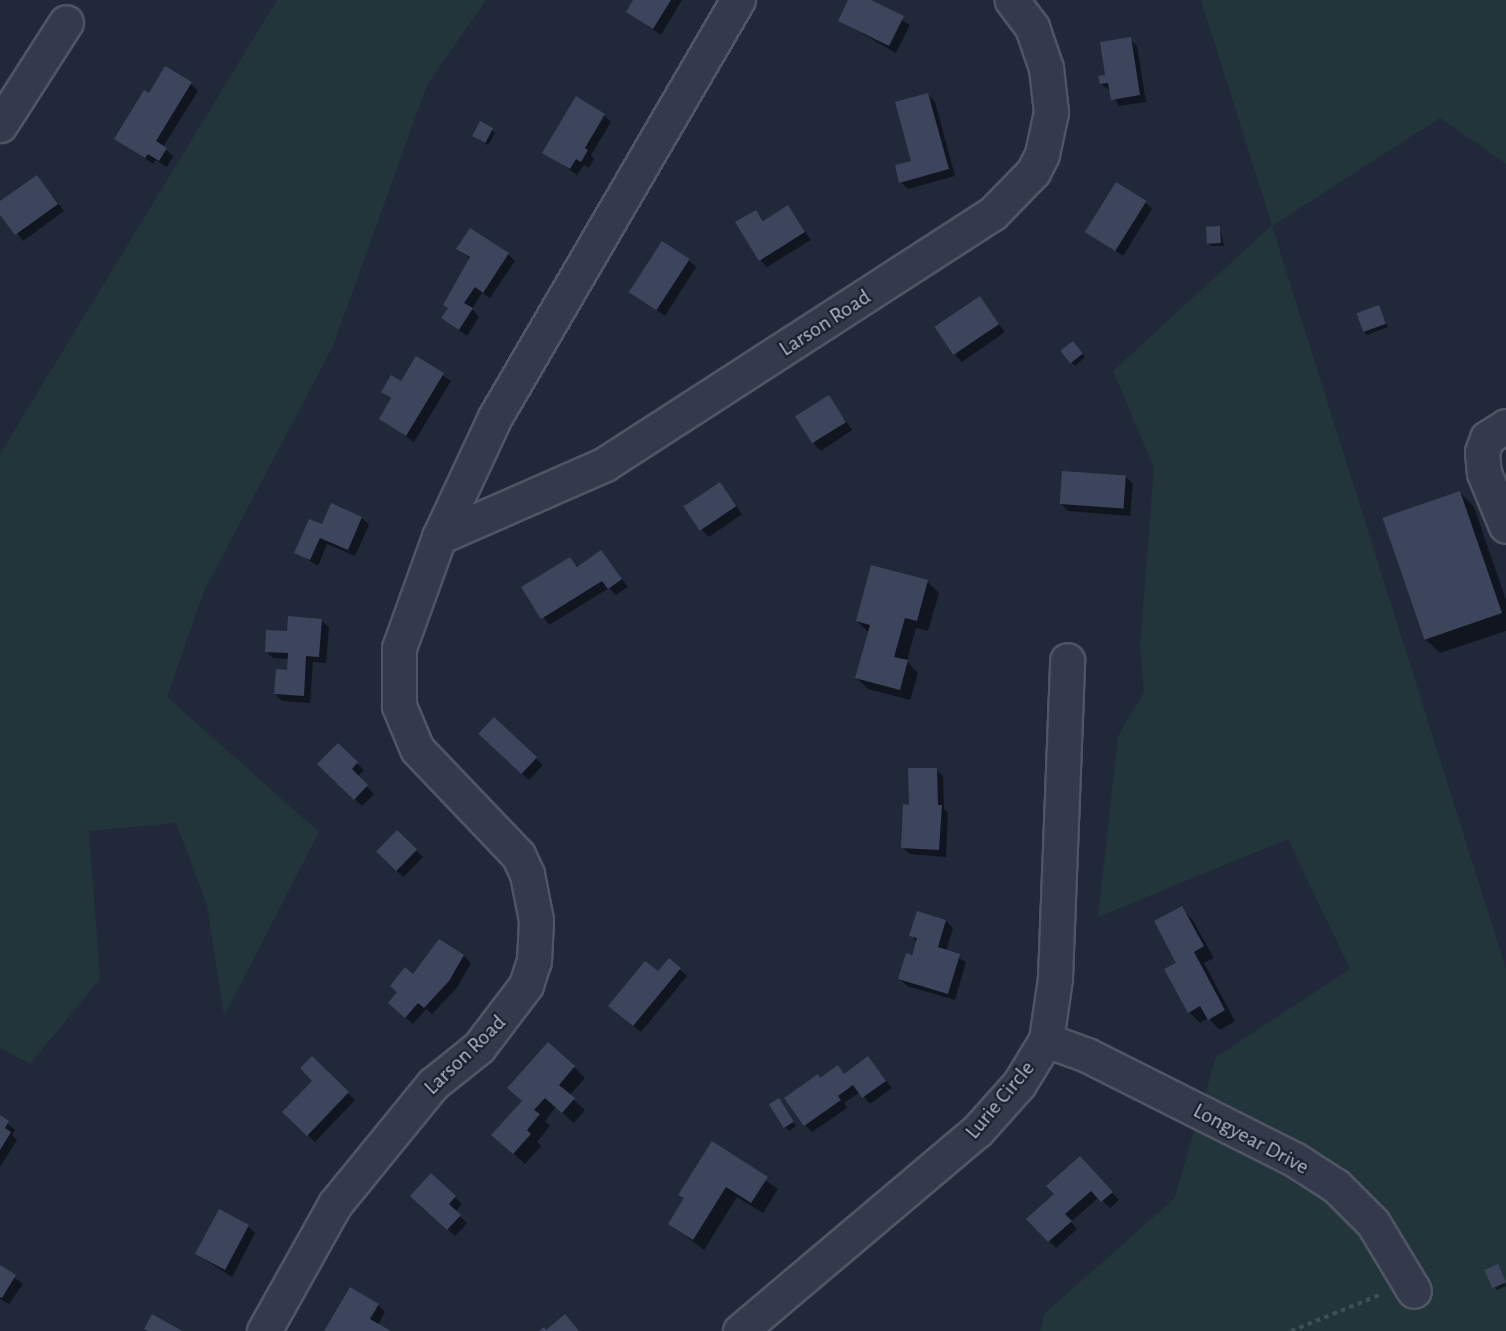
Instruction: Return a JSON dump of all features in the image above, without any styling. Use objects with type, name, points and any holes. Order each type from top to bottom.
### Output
[{"type":"street","name":"Larson Road","points":[[264,1331],[334,1204],[433,1084],[479,1047],[498,1026],[526,986],[534,961],[533,897],[518,855],[417,748],[399,706],[399,648],[439,537],[495,417],[738,0]]},
{"type":"street","name":"Larson Road","points":[[439,537],[605,464],[992,214],[1033,172],[1042,154],[1050,112],[1049,86],[1032,27],[1012,0]]},
{"type":"street","points":[[0,125],[66,22]]},
{"type":"street","points":[[1506,426],[1487,438],[1482,452],[1484,473],[1506,525]]},
{"type":"street","name":"Lurie Circle","points":[[740,1331],[977,1131],[1019,1084],[1046,1040],[1055,978],[1067,660]]},
{"type":"street","name":"Longyear Drive","points":[[1046,1040],[1088,1055],[1315,1172],[1336,1186],[1373,1223],[1411,1286]]},
{"type":"path","points":[[1291,1331],[1411,1286]]},
{"type":"shaded area","points":[[277,0],[486,0],[427,85],[333,346],[204,591],[167,697],[319,832],[224,1016],[207,905],[176,823],[89,831],[100,979],[30,1064],[0,1048],[0,454]]},
{"type":"shaded area","points":[[1201,0],[1506,0],[1506,164],[1440,118],[1272,226],[1506,969],[1506,1331],[1040,1331],[1045,1313],[1174,1199],[1216,1057],[1350,969],[1288,839],[1098,917],[1118,736],[1144,692],[1140,646],[1154,468],[1113,371],[1272,225]]},
{"type":"building","points":[[633,0],[671,0],[653,29],[626,12]]},
{"type":"building","points":[[848,0],[871,0],[904,16],[889,46],[838,21]]},
{"type":"building","points":[[1131,37],[1140,95],[1111,100],[1108,83],[1100,84],[1098,76],[1105,75],[1100,42]]},
{"type":"building","points":[[165,66],[192,82],[156,141],[167,148],[159,161],[148,154],[145,158],[114,139],[144,90],[149,93]]},
{"type":"building","points":[[928,93],[949,169],[899,183],[895,165],[911,161],[895,102]]},
{"type":"building","points":[[576,96],[605,114],[585,148],[588,150],[581,162],[576,159],[570,169],[542,153]]},
{"type":"building","points":[[480,121],[493,128],[485,143],[472,136]]},
{"type":"building","points":[[37,175],[58,204],[15,235],[0,215],[0,201]]},
{"type":"building","points":[[1116,182],[1147,201],[1115,251],[1085,232]]},
{"type":"building","points":[[788,205],[805,232],[759,261],[735,222],[756,210],[763,221]]},
{"type":"building","points":[[1220,226],[1221,243],[1207,244],[1206,227]]},
{"type":"building","points":[[470,228],[509,253],[483,293],[475,287],[464,303],[473,308],[459,330],[441,318],[448,308],[443,305],[470,257],[456,249]]},
{"type":"building","points":[[662,241],[690,259],[656,310],[629,292]]},
{"type":"building","points":[[980,296],[999,324],[953,355],[934,327]]},
{"type":"building","points":[[1379,305],[1386,324],[1363,332],[1356,313]]},
{"type":"building","points":[[1073,341],[1083,354],[1070,363],[1060,351]]},
{"type":"building","points":[[416,356],[444,373],[406,436],[379,419],[391,398],[381,392],[391,375],[401,381]]},
{"type":"building","points":[[829,395],[846,422],[812,443],[795,416]]},
{"type":"building","points":[[1062,471],[1126,475],[1124,508],[1060,504]]},
{"type":"building","points":[[720,482],[736,506],[700,531],[684,507]]},
{"type":"building","points":[[1460,491],[1502,613],[1424,640],[1382,518]]},
{"type":"building","points":[[331,503],[362,517],[348,550],[320,538],[310,560],[294,553],[309,519],[322,524]]},
{"type":"building","points":[[601,550],[622,579],[608,589],[602,581],[541,619],[521,587],[570,557],[577,567]]},
{"type":"building","points":[[871,565],[928,580],[917,621],[905,618],[894,657],[908,660],[900,690],[855,678],[870,625],[856,621]]},
{"type":"building","points":[[288,616],[322,619],[319,657],[306,656],[304,696],[274,694],[276,669],[287,670],[288,653],[265,652],[266,630],[287,631]]},
{"type":"building","points":[[494,717],[537,757],[521,774],[478,734]]},
{"type":"building","points":[[338,743],[358,762],[352,769],[368,785],[354,800],[317,764]]},
{"type":"building","points":[[908,768],[937,768],[938,805],[942,805],[939,850],[901,848],[903,804],[909,805]]},
{"type":"building","points":[[397,830],[417,849],[396,871],[376,852]]},
{"type":"building","points":[[1182,906],[1204,946],[1194,952],[1225,1010],[1208,1020],[1200,1006],[1188,1013],[1164,969],[1176,963],[1154,921]]},
{"type":"building","points":[[917,911],[946,920],[938,947],[960,954],[948,994],[898,979],[906,953],[912,955],[917,938],[909,936]]},
{"type":"building","points":[[439,939],[464,955],[449,981],[424,1008],[418,1003],[405,1018],[388,1003],[397,992],[390,986],[405,967],[413,974]]},
{"type":"building","points":[[669,958],[681,968],[633,1026],[608,1006],[645,961],[658,971]]},
{"type":"building","points":[[548,1042],[575,1066],[559,1085],[575,1098],[562,1113],[545,1098],[534,1110],[540,1114],[527,1130],[531,1134],[513,1154],[491,1135],[522,1101],[507,1088]]},
{"type":"building","points":[[312,1056],[349,1092],[307,1136],[282,1112],[312,1081],[300,1068]]},
{"type":"building","points":[[868,1056],[886,1081],[862,1098],[853,1085],[838,1096],[841,1100],[804,1126],[784,1098],[818,1074],[820,1078],[838,1065],[844,1074]]},
{"type":"building","points":[[779,1098],[794,1122],[784,1128],[769,1104]]},
{"type":"building","points":[[0,1115],[9,1121],[5,1128],[11,1132],[0,1150]]},
{"type":"building","points":[[712,1141],[768,1177],[751,1203],[726,1187],[693,1240],[668,1224],[684,1198],[678,1195]]},
{"type":"building","points":[[1080,1156],[1113,1192],[1101,1202],[1091,1191],[1065,1214],[1072,1221],[1048,1242],[1026,1219],[1054,1194],[1046,1186]]},
{"type":"building","points":[[431,1173],[456,1196],[449,1204],[461,1215],[447,1230],[410,1196]]},
{"type":"building","points":[[219,1209],[249,1225],[225,1270],[195,1254]]},
{"type":"building","points":[[1498,1264],[1506,1282],[1492,1288],[1484,1270]]},
{"type":"building","points":[[0,1265],[16,1275],[2,1298],[0,1297]]},
{"type":"building","points":[[350,1287],[379,1304],[370,1319],[391,1331],[324,1331]]},
{"type":"building","points":[[152,1314],[182,1331],[144,1329]]},
{"type":"building","points":[[565,1314],[579,1331],[539,1331],[544,1327],[546,1330]]}]
